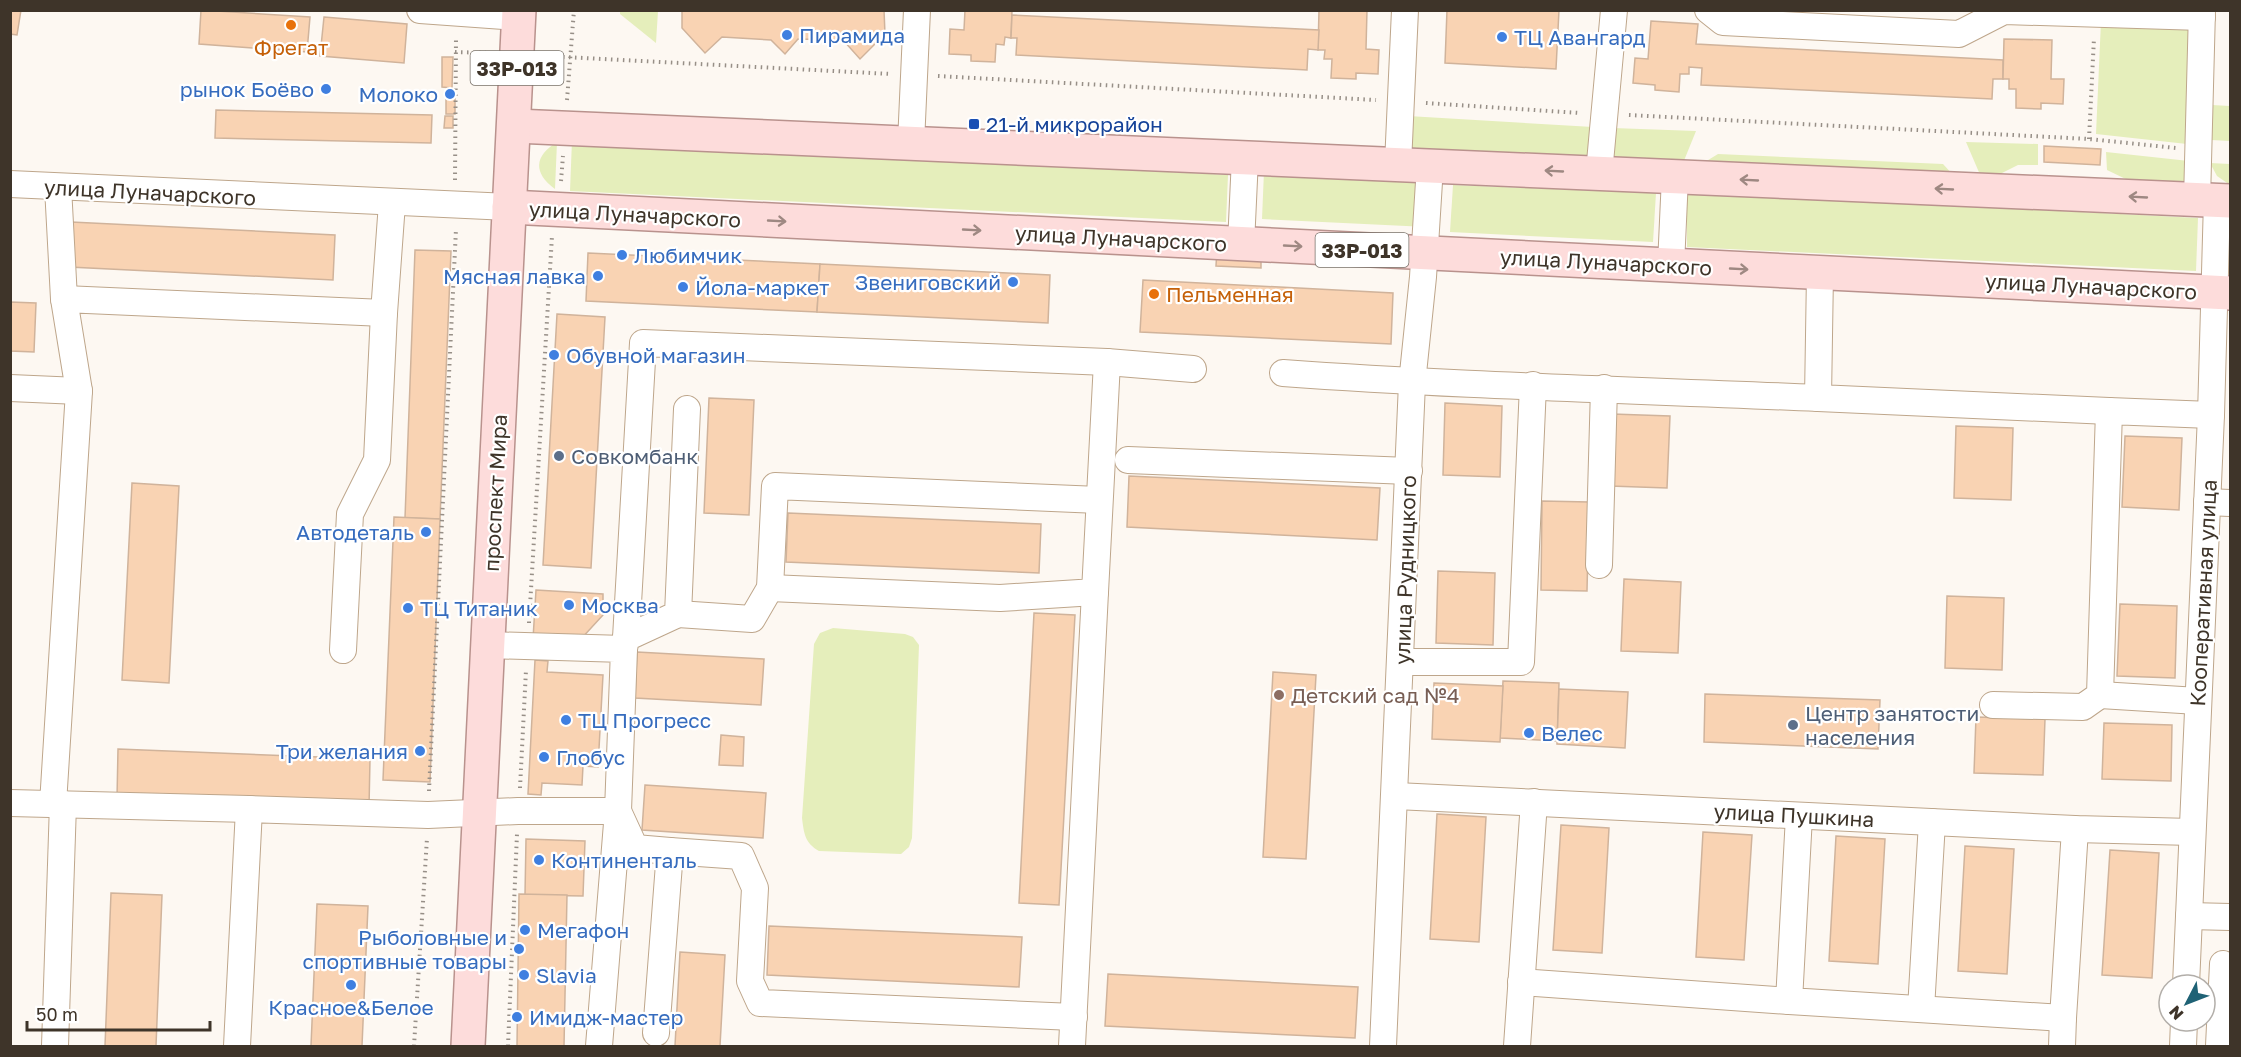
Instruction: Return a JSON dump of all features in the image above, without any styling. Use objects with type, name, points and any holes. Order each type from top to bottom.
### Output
[{"type":"main road","name":"проспект Мира","points":[[468,1047],[519,14]]},
{"type":"main road","points":[[514,126],[2215,201]]},
{"type":"main road","name":"улица Луначарского","points":[[509,207],[2222,292]]},
{"type":"street","points":[[420,10],[456,14],[519,14]]},
{"type":"street","points":[[911,143],[912,75],[917,10]]},
{"type":"street","points":[[1398,164],[1405,10]]},
{"type":"street","points":[[1599,173],[1614,10]]},
{"type":"street","points":[[1708,10],[1722,22],[1959,34],[2004,11],[2202,14]]},
{"type":"street","name":"Кооперативная улица","points":[[2187,973],[2198,701],[2219,502],[2211,415],[2222,292],[2215,201],[2199,151],[2202,14]]},
{"type":"street","points":[[1241,244],[1245,158]]},
{"type":"street","name":"улица Рудницкого","points":[[1383,1047],[1396,796],[1412,383],[1430,166]]},
{"type":"street","points":[[1671,265],[1675,177]]},
{"type":"street","name":"улица Луначарского","points":[[10,184],[509,207]]},
{"type":"street","points":[[56,1047],[58,804],[79,391],[64,299],[58,187]]},
{"type":"street","points":[[343,650],[350,514],[377,460],[392,203]]},
{"type":"street","points":[[1818,398],[1820,273]]},
{"type":"street","points":[[64,299],[384,314]]},
{"type":"street","points":[[599,1047],[618,811],[625,644],[643,343],[1107,362],[1193,369]]},
{"type":"street","points":[[1072,1047],[1107,362]]},
{"type":"street","points":[[1283,373],[1412,383],[1533,385],[2211,415]]},
{"type":"street","points":[[1401,662],[1521,662],[1533,385]]},
{"type":"street","points":[[10,388],[79,391]]},
{"type":"street","points":[[1599,566],[1604,388]]},
{"type":"street","points":[[678,614],[687,409]]},
{"type":"street","points":[[2100,695],[2109,411]]},
{"type":"street","points":[[1128,460],[1409,471]]},
{"type":"street","points":[[488,645],[625,644],[678,614],[752,619],[770,588],[775,486],[1100,500]]},
{"type":"street","points":[[770,588],[1000,598],[1095,592]]},
{"type":"street","points":[[1993,705],[2084,707],[2100,695],[2198,701]]},
{"type":"street","name":"улица Пушкина","points":[[1396,796],[2075,829],[2192,832]]},
{"type":"street","points":[[1516,1047],[1534,802]]},
{"type":"street","points":[[10,803],[428,815],[518,811],[618,811]]},
{"type":"street","points":[[237,1047],[249,809]]},
{"type":"street","points":[[618,811],[635,848],[741,856],[755,888],[750,981],[760,1003],[1074,1017]]},
{"type":"street","points":[[1790,1001],[1799,816]]},
{"type":"street","points":[[1921,1009],[1932,822]]},
{"type":"street","points":[[2062,1047],[2075,829]]},
{"type":"street","points":[[656,1033],[670,851]]},
{"type":"street","points":[[2189,916],[2230,917]]},
{"type":"street","points":[[2219,1047],[2223,964]]},
{"type":"street","points":[[1521,982],[2063,1018]]},
{"type":"path","points":[[508,1047],[518,811],[551,240],[558,210],[574,10]]},
{"type":"path","points":[[2089,139],[2095,12]]},
{"type":"path","points":[[414,1047],[428,815],[455,206],[456,14]]},
{"type":"path","points":[[455,52],[2089,139],[2199,151]]},
{"type":"green space","points":[[620,11],[658,11],[656,43],[620,14]]},
{"type":"green space","points":[[2101,21],[2189,27],[2187,144],[2096,134]]},
{"type":"green space","points":[[2212,105],[2230,106],[2230,141],[2211,140]]},
{"type":"green space","points":[[1408,116],[1593,127],[1588,160],[1417,151],[1411,147]]},
{"type":"green space","points":[[1613,128],[1696,131],[1683,163],[1617,158],[1612,155]]},
{"type":"green space","points":[[572,140],[1228,175],[1226,222],[570,191]]},
{"type":"green space","points":[[557,142],[555,189],[543,177],[539,165],[544,153]]},
{"type":"green space","points":[[1966,142],[2038,144],[2038,165],[2018,165],[1994,177],[1981,177]]},
{"type":"green space","points":[[2106,152],[2189,161],[2187,180],[2182,184],[2134,183],[2107,170]]},
{"type":"green space","points":[[1718,154],[1943,164],[1954,176],[1700,165]]},
{"type":"green space","points":[[2210,163],[2230,164],[2230,185],[2217,176]]},
{"type":"green space","points":[[1264,171],[1427,180],[1427,227],[1262,219]]},
{"type":"green space","points":[[1453,185],[1656,193],[1653,242],[1450,232]]},
{"type":"green space","points":[[1687,192],[2198,218],[2196,271],[1687,247]]},
{"type":"green space","points":[[833,628],[905,634],[913,637],[919,645],[912,838],[909,847],[901,854],[819,851],[811,845],[805,833],[802,818],[814,644],[820,633]]},
{"type":"building","points":[[10,10],[21,10],[17,35],[10,34]]},
{"type":"building","points":[[201,10],[310,17],[307,52],[199,44]]},
{"type":"building","name":"Пирамида","points":[[682,10],[884,10],[885,34],[860,59],[843,40],[798,39],[785,54],[771,40],[722,37],[705,53],[682,28]]},
{"type":"building","points":[[965,10],[1012,10],[1011,38],[1005,37],[1004,45],[996,44],[995,62],[971,61],[971,55],[949,54],[950,29],[964,30]]},
{"type":"building","points":[[1319,10],[1367,10],[1366,49],[1379,50],[1378,74],[1356,73],[1356,79],[1331,78],[1332,59],[1324,59],[1325,50],[1318,50]]},
{"type":"building","name":"ТЦ Авангард","points":[[1447,10],[1559,10],[1556,69],[1445,63]]},
{"type":"building","points":[[1012,15],[1319,30],[1318,50],[1308,49],[1307,70],[1016,55],[1017,38],[1011,38]]},
{"type":"building","points":[[324,17],[407,24],[404,63],[320,56]]},
{"type":"building","points":[[1651,21],[1698,24],[1696,44],[2003,60],[2003,79],[1993,79],[1992,99],[1701,85],[1702,68],[1689,67],[1689,74],[1680,74],[1679,92],[1655,90],[1655,85],[1633,83],[1635,58],[1648,59]]},
{"type":"building","points":[[2004,39],[2052,40],[2051,79],[2064,79],[2063,104],[2041,103],[2041,109],[2016,108],[2016,89],[2009,89],[2009,79],[2003,79]]},
{"type":"building","points":[[442,57],[453,57],[452,88],[442,87]]},
{"type":"building","points":[[446,91],[455,91],[455,114],[446,114]]},
{"type":"building","points":[[216,110],[432,115],[431,143],[215,138]]},
{"type":"building","points":[[445,116],[453,116],[453,128],[444,128]]},
{"type":"building","points":[[2044,146],[2101,149],[2100,165],[2044,162]]},
{"type":"building","points":[[71,222],[335,235],[333,280],[69,267]]},
{"type":"building","points":[[1217,249],[1261,251],[1261,268],[1216,266]]},
{"type":"building","points":[[415,250],[451,251],[440,519],[405,518]]},
{"type":"building","points":[[588,253],[820,264],[817,312],[586,301]]},
{"type":"building","points":[[820,264],[1050,275],[1048,323],[817,312]]},
{"type":"building","points":[[1143,280],[1393,293],[1391,344],[1140,332]]},
{"type":"building","points":[[10,302],[36,303],[34,352],[10,351]]},
{"type":"building","points":[[557,314],[605,317],[591,568],[543,565]]},
{"type":"building","points":[[709,398],[754,400],[749,515],[704,513]]},
{"type":"building","points":[[1445,403],[1502,406],[1500,477],[1443,475]]},
{"type":"building","points":[[1612,414],[1670,416],[1667,488],[1610,486]]},
{"type":"building","points":[[1956,426],[2013,428],[2011,500],[1954,498]]},
{"type":"building","points":[[2125,436],[2182,438],[2179,510],[2122,507]]},
{"type":"building","points":[[1129,476],[1380,488],[1377,540],[1127,527]]},
{"type":"building","points":[[132,483],[179,486],[169,683],[122,680]]},
{"type":"building","points":[[1542,501],[1589,502],[1587,591],[1541,590]]},
{"type":"building","points":[[788,513],[1041,524],[1039,573],[786,562]]},
{"type":"building","points":[[394,517],[440,519],[430,782],[383,780]]},
{"type":"building","points":[[1438,571],[1495,573],[1493,645],[1436,643]]},
{"type":"building","points":[[1624,579],[1681,582],[1678,653],[1621,651]]},
{"type":"building","name":"Москва","points":[[536,590],[603,594],[603,615],[580,640],[533,639]]},
{"type":"building","points":[[1947,596],[2004,598],[2002,670],[1945,668]]},
{"type":"building","points":[[2120,604],[2177,606],[2175,678],[2117,676]]},
{"type":"building","points":[[1034,613],[1075,615],[1059,905],[1019,903]]},
{"type":"building","points":[[637,652],[764,659],[761,705],[635,698]]},
{"type":"building","name":"ТЦ Прогресс","points":[[535,660],[548,661],[547,672],[603,675],[598,767],[583,766],[582,785],[542,783],[541,795],[528,794]]},
{"type":"building","points":[[1273,672],[1316,675],[1306,859],[1263,857]]},
{"type":"building","points":[[1503,681],[1559,683],[1557,741],[1500,738]]},
{"type":"building","points":[[1434,683],[1503,686],[1500,742],[1432,739]]},
{"type":"building","points":[[1559,689],[1628,692],[1625,748],[1557,744]]},
{"type":"building","points":[[1705,694],[1880,700],[1878,749],[1704,742]]},
{"type":"building","points":[[1976,717],[2045,719],[2043,775],[1974,773]]},
{"type":"building","points":[[2104,723],[2172,725],[2171,781],[2102,779]]},
{"type":"building","points":[[721,735],[744,737],[743,766],[719,765]]},
{"type":"building","points":[[118,749],[370,759],[369,808],[117,798]]},
{"type":"building","points":[[645,785],[766,793],[763,838],[642,830]]},
{"type":"building","points":[[1437,814],[1486,817],[1479,942],[1430,939]]},
{"type":"building","points":[[1561,825],[1609,828],[1602,953],[1553,950]]},
{"type":"building","points":[[1703,832],[1752,835],[1744,960],[1696,957]]},
{"type":"building","points":[[1836,836],[1885,839],[1878,964],[1829,961]]},
{"type":"building","points":[[526,839],[585,841],[583,896],[525,895]]},
{"type":"building","points":[[1965,846],[2014,849],[2007,974],[1958,971]]},
{"type":"building","points":[[2110,850],[2159,853],[2152,978],[2102,975]]},
{"type":"building","points":[[111,893],[162,895],[156,1046],[105,1046]]},
{"type":"building","points":[[519,894],[567,895],[564,1046],[517,1046]]},
{"type":"building","points":[[317,904],[368,906],[362,1046],[311,1046]]},
{"type":"building","points":[[769,926],[1022,937],[1019,987],[767,975]]},
{"type":"building","points":[[680,952],[725,955],[720,1046],[675,1046]]},
{"type":"building","points":[[1108,974],[1358,987],[1355,1038],[1105,1026]]},
{"type":"place","name":"Фрегат","points":[[291,25]]},
{"type":"place","name":"Пирамида","points":[[787,35]]},
{"type":"place","name":"ТЦ Авангард","points":[[1502,37]]},
{"type":"place","name":"рынок Боёво","points":[[326,89]]},
{"type":"place","name":"Молоко","points":[[450,94]]},
{"type":"place","name":"21-й микрорайон","points":[[974,124]]},
{"type":"place","name":"Любимчик","points":[[622,255]]},
{"type":"place","name":"Мясная лавка","points":[[598,276]]},
{"type":"place","name":"Звениговский","points":[[1013,282]]},
{"type":"place","name":"Йола-маркет","points":[[683,287]]},
{"type":"place","name":"Пельменная","points":[[1154,294]]},
{"type":"place","name":"Обувной магазин","points":[[554,355]]},
{"type":"place","name":"Совкомбанк","points":[[559,456]]},
{"type":"place","name":"Автодеталь","points":[[426,532]]},
{"type":"place","name":"Москва","points":[[569,605]]},
{"type":"place","name":"ТЦ Титаник","points":[[408,608]]},
{"type":"place","name":"Детский сад №4","points":[[1279,695]]},
{"type":"place","name":"ТЦ Прогресс","points":[[566,720]]},
{"type":"place","name":"Центр занятости населения","points":[[1793,725]]},
{"type":"place","name":"Велес","points":[[1529,733]]},
{"type":"place","name":"Три желания","points":[[420,751]]},
{"type":"place","name":"Глобус","points":[[544,757]]},
{"type":"place","name":"Континенталь","points":[[539,860]]},
{"type":"place","name":"Мегафон","points":[[525,930]]},
{"type":"place","name":"Рыболовные и спортивные товары","points":[[519,949]]},
{"type":"place","name":"Slavia","points":[[524,975]]},
{"type":"place","name":"Красное&Белое","points":[[351,985]]},
{"type":"place","name":"Имидж-мастер","points":[[517,1017]]}]
